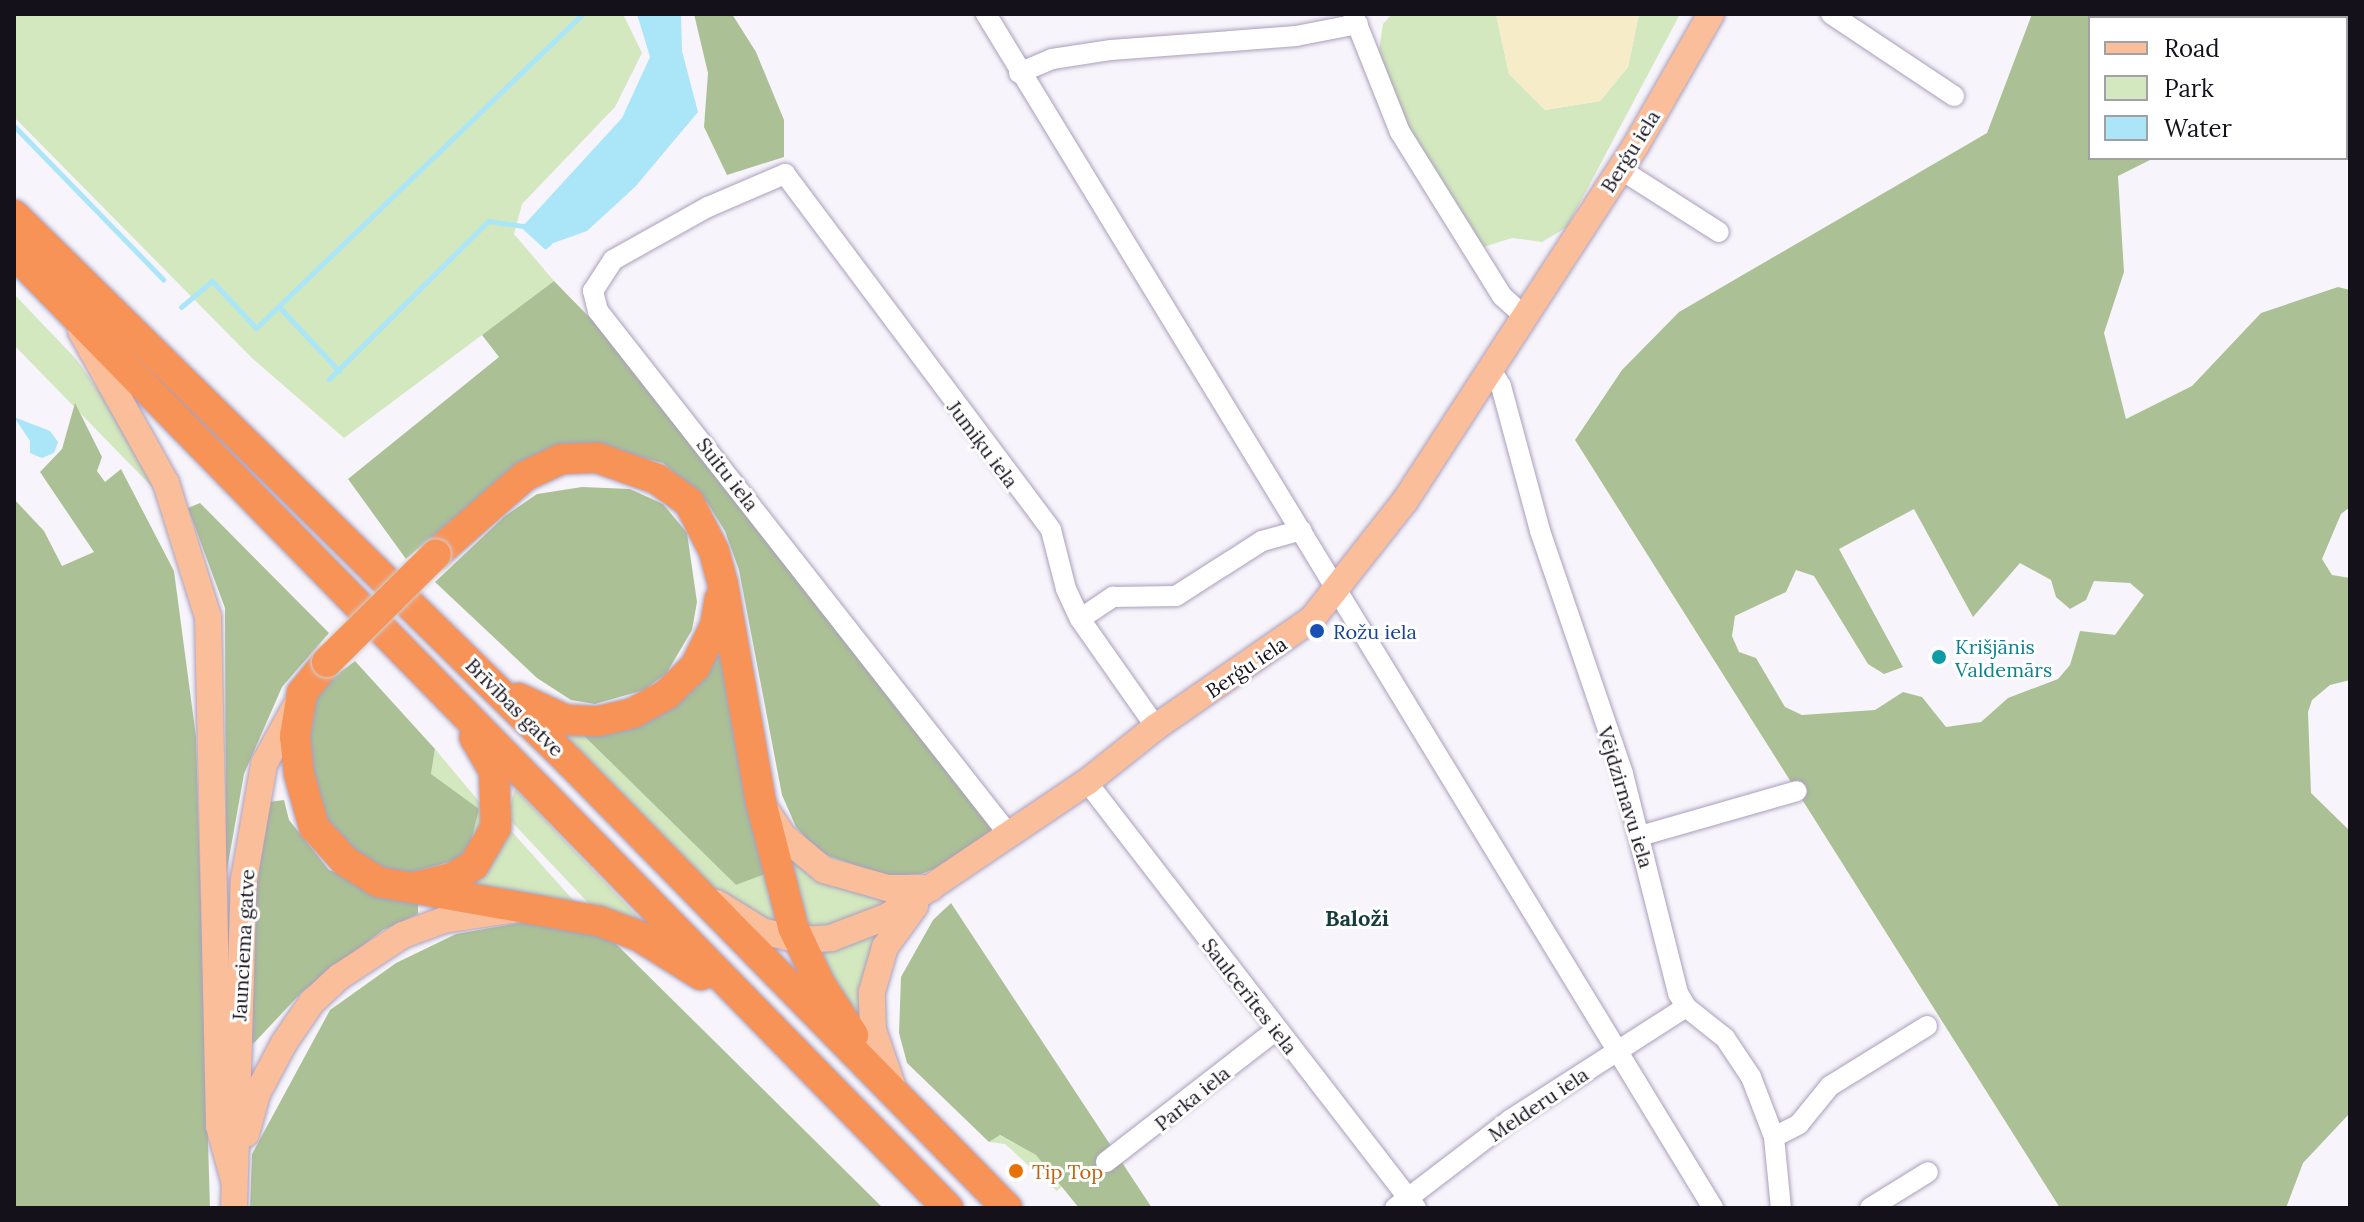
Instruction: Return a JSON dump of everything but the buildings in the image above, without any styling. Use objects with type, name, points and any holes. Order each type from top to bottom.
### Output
[{"type":"highway","name":"Brīvības gatve","points":[[14,215],[420,613],[681,880],[891,1085],[1007,1208]]},
{"type":"highway","name":"Brīvības gatve","points":[[14,253],[948,1208]]},
{"type":"highway","points":[[797,1052],[761,1032],[682,959],[649,941],[599,921],[379,882],[345,861],[314,827],[299,774],[295,736],[302,693],[327,662],[436,554],[525,476],[561,459],[598,458],[657,479],[689,502],[714,551],[723,585],[761,802],[798,940],[843,1024],[891,1085]]},
{"type":"highway","points":[[420,613],[445,627],[534,708],[566,720],[599,721],[633,713],[667,694],[695,667],[715,626],[723,585]]},
{"type":"highway","points":[[405,887],[436,883],[474,865],[496,827],[494,771],[457,706]]},
{"type":"main road","name":"Berģu iela","points":[[681,880],[762,931],[798,940],[855,931],[931,888],[1010,836],[1087,782],[1156,727],[1280,645],[1340,590],[1405,501],[1620,169],[1711,14]]},
{"type":"main road","points":[[63,300],[166,483],[208,617],[219,1126],[234,1180]]},
{"type":"main road","name":"Jaunciema gatve","points":[[234,1208],[244,880],[253,813],[264,764],[302,693]]},
{"type":"main road","points":[[761,802],[783,836],[824,870],[887,888],[931,888]]},
{"type":"main road","points":[[891,1085],[873,1030],[875,971],[896,929],[931,888]]},
{"type":"main road","points":[[234,1180],[257,1094],[284,1043],[330,985],[370,953],[403,935],[444,920],[523,909]]},
{"type":"street","points":[[986,14],[1016,68],[1340,590],[1616,1052],[1713,1208]]},
{"type":"street","points":[[1831,14],[1954,96]]},
{"type":"street","points":[[1016,68],[1111,50],[1296,36],[1356,19],[1400,132],[1502,296],[1524,316]]},
{"type":"street","points":[[1620,169],[1719,232]]},
{"type":"street","name":"Jumiķu iela","points":[[785,174],[1051,530],[1066,589],[1080,619],[1156,727]]},
{"type":"street","name":"Suitu iela","points":[[785,174],[708,207],[613,260],[593,291],[598,311],[1010,836]]},
{"type":"street","name":"Vējdzirnavu iela","points":[[1490,368],[1501,386],[1540,531],[1640,836],[1666,950],[1686,1007]]},
{"type":"street","points":[[1080,619],[1113,597],[1176,596],[1262,541],[1302,530]]},
{"type":"street","name":"Saulcerītes iela","points":[[1087,782],[1406,1205]]},
{"type":"street","points":[[1640,836],[1797,791]]},
{"type":"street","points":[[1686,1007],[1725,1038],[1751,1077],[1774,1137],[1781,1208]]},
{"type":"street","name":"Melderu iela","points":[[1406,1205],[1510,1120],[1686,1007]]},
{"type":"street","points":[[1774,1137],[1799,1124],[1830,1086],[1927,1026]]},
{"type":"street","name":"Parka iela","points":[[1106,1162],[1276,1030]]},
{"type":"street","points":[[1870,1208],[1928,1172]]},
{"type":"green space","points":[[14,14],[623,14],[642,53],[615,107],[522,204],[514,234],[554,281],[344,438],[252,358],[14,117]]},
{"type":"green space","points":[[694,14],[732,14],[756,52],[784,120],[784,157],[727,175],[704,127],[708,73]]},
{"type":"green space","points":[[1392,14],[1496,14],[1509,74],[1545,110],[1600,101],[1628,67],[1639,14],[1680,14],[1567,227],[1542,242],[1512,238],[1480,248],[1394,105],[1378,56],[1383,24]]},
{"type":"green space","points":[[2032,14],[2350,14],[2348,60],[2348,16],[2088,16],[2088,160],[2150,160],[2118,176],[2124,272],[2104,333],[2126,419],[2192,386],[2261,313],[2338,287],[2350,290],[2350,507],[2341,514],[2322,559],[2332,575],[2350,578],[2350,680],[2330,685],[2312,700],[2308,712],[2311,793],[2350,831],[2350,1113],[2303,1163],[2286,1208],[2060,1208],[1575,440],[1622,370],[1679,312],[1987,133]],"holes":[[[1914,509],[1973,617],[2020,563],[2051,580],[2056,597],[2070,609],[2086,600],[2094,581],[2130,583],[2144,595],[2115,635],[2080,631],[2070,665],[2058,679],[2008,698],[1981,722],[1946,727],[1922,697],[1903,692],[1875,710],[1802,715],[1785,707],[1756,658],[1739,652],[1732,636],[1735,616],[1786,592],[1796,570],[1814,576],[1868,664],[1884,674],[1903,667],[1839,549]]]},
{"type":"green space","points":[[554,281],[593,321],[1000,828],[948,864],[921,874],[887,876],[820,853],[796,827],[782,795],[739,570],[725,531],[706,501],[663,463],[627,454],[514,468],[406,559],[348,479],[499,357],[482,335]]},
{"type":"green space","points":[[14,294],[76,359],[108,404],[155,490],[14,345]]},
{"type":"green space","points":[[75,403],[102,457],[97,471],[105,482],[121,469],[174,571],[196,737],[210,1208],[14,1208],[14,499],[44,531],[62,566],[94,552],[40,472],[62,449]]},
{"type":"green space","points":[[582,487],[630,489],[663,504],[687,533],[697,602],[692,630],[666,674],[644,690],[595,704],[571,700],[537,678],[435,582],[505,516],[537,494]]},
{"type":"green space","points":[[200,503],[329,633],[282,687],[244,774],[226,875],[225,608],[188,508]]},
{"type":"green space","points":[[713,656],[723,656],[768,873],[736,885],[580,732]]},
{"type":"green space","points":[[355,661],[435,749],[431,774],[479,809],[467,857],[402,875],[363,861],[325,823],[305,748],[316,690]]},
{"type":"green space","points":[[558,732],[580,732],[736,885],[768,873],[784,928],[729,900],[668,848]]},
{"type":"green space","points":[[435,749],[487,811],[467,857],[431,774]]},
{"type":"green space","points":[[515,789],[643,922],[595,910],[507,817]]},
{"type":"green space","points":[[284,800],[289,820],[329,870],[418,901],[418,914],[383,930],[302,992],[253,1044],[247,1030],[246,949],[269,802]]},
{"type":"green space","points":[[506,825],[582,910],[449,888]]},
{"type":"green space","points":[[778,844],[888,897],[888,907],[803,933]]},
{"type":"green space","points":[[951,903],[1152,1208],[1079,1208],[1036,1155],[1000,1135],[989,1142],[907,1063],[899,1033],[901,977],[933,920]]},
{"type":"green space","points":[[530,921],[609,937],[883,1208],[250,1208],[252,1154],[330,1010],[396,963],[456,934]]},
{"type":"green space","points":[[877,930],[884,935],[865,1015],[856,1029],[808,948]]},
{"type":"green space","points":[[999,1135],[1036,1155],[1063,1185],[1057,1191],[1005,1144],[989,1142]]},
{"type":"sand","points":[[1496,14],[1639,14],[1628,67],[1600,101],[1545,110],[1509,74]]},
{"type":"water","points":[[637,14],[681,14],[682,51],[698,112],[635,187],[587,231],[545,246],[523,226],[622,118],[650,57]]},
{"type":"water","points":[[14,417],[50,431],[58,442],[54,453],[42,458],[30,453],[30,441]]},
{"type":"waterway","points":[[181,307],[212,281],[256,328],[582,14]]},
{"type":"waterway","points":[[14,126],[163,279]]},
{"type":"waterway","points":[[329,379],[488,221],[523,226],[545,246],[549,243]]},
{"type":"waterway","points":[[281,309],[339,371]]},
{"type":"place","name":"Rožu iela","points":[[1317,631]]},
{"type":"place","name":"Krišjānis Valdemārs","points":[[1939,657]]},
{"type":"place","name":"Tip Top","points":[[1016,1171]]},
{"type":"district","name":"Baloži","points":[[1357,919]]}]
